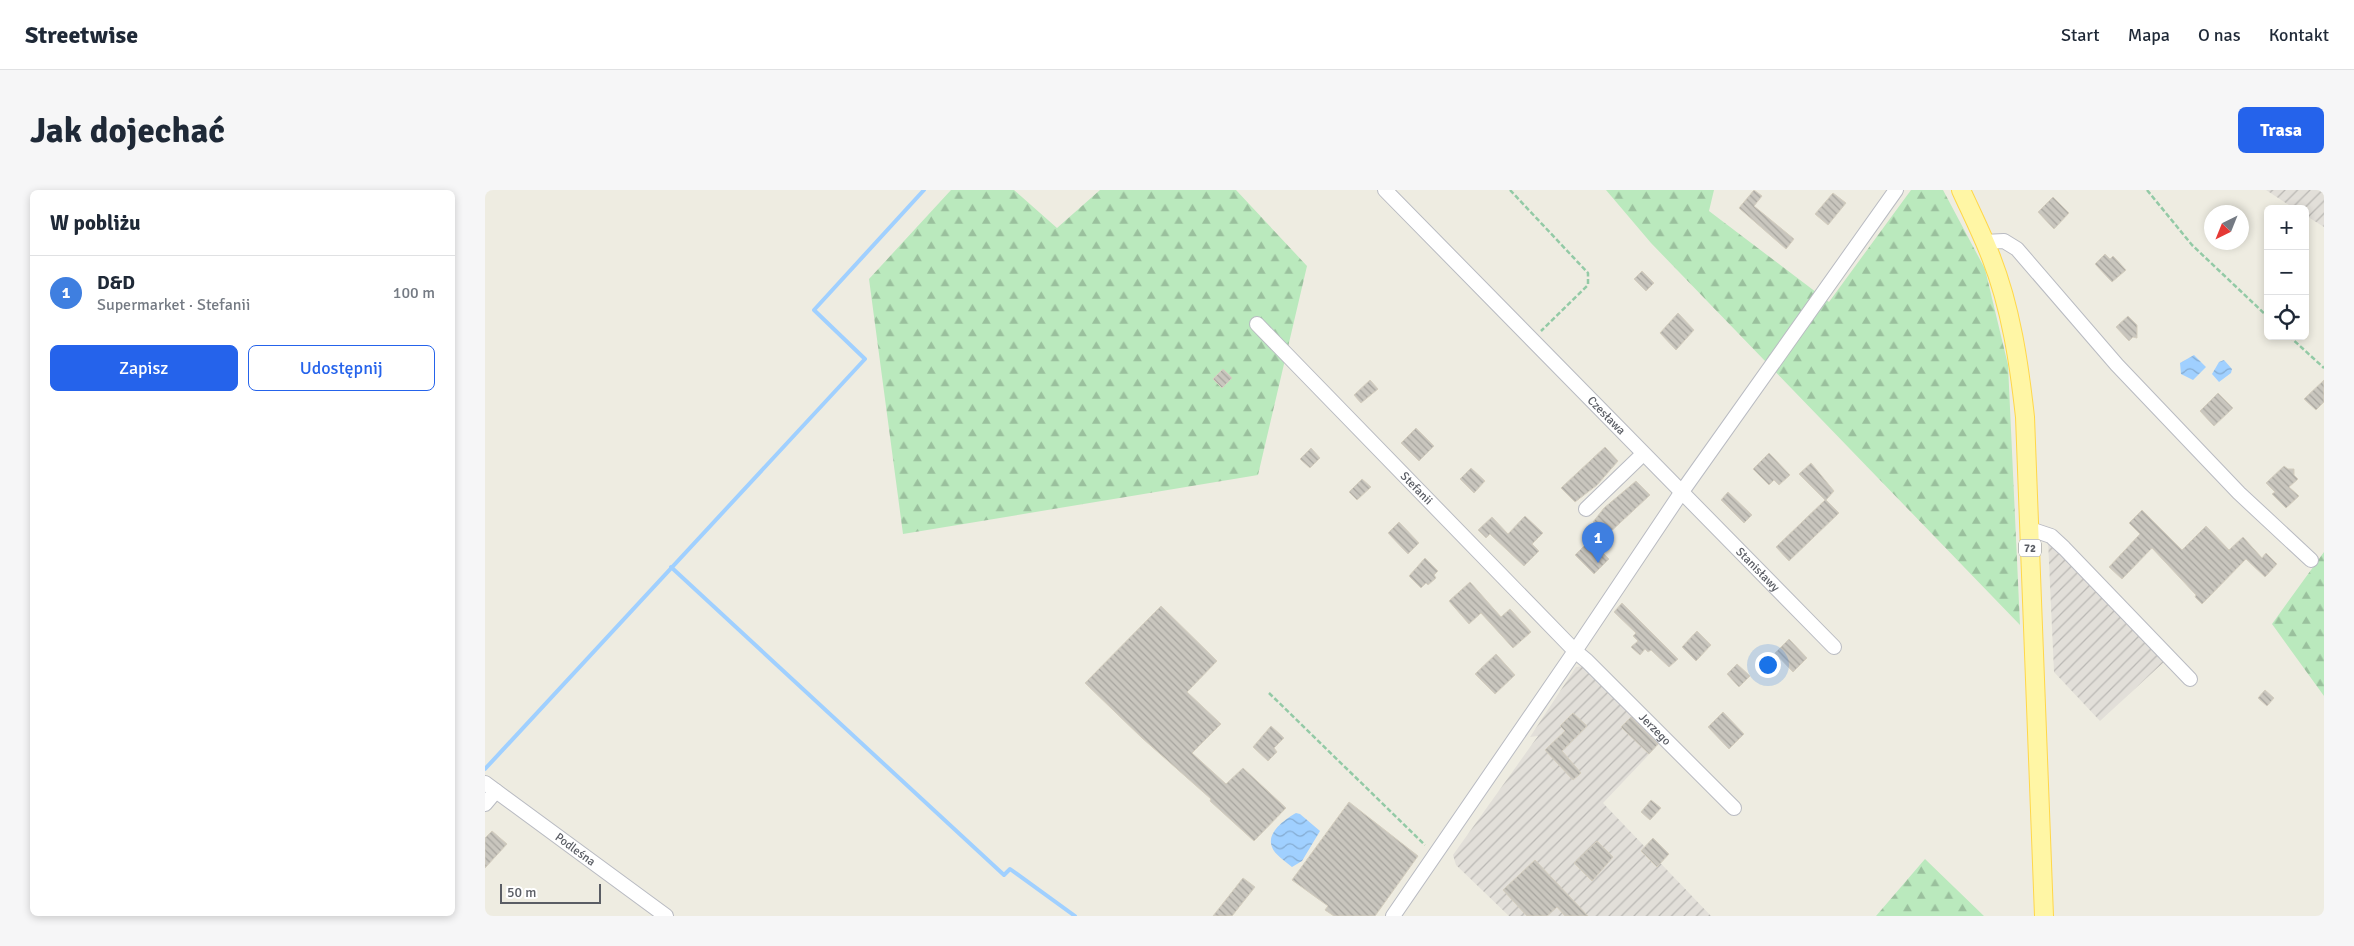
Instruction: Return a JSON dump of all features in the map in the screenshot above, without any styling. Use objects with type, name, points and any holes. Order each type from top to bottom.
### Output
[{"type":"main road","name":"72","points":[[1961,190],[1984,242],[2007,306],[2019,366],[2025,417],[2044,916]]},
{"type":"street","name":"Czesława","points":[[1385,190],[1681,493]]},
{"type":"street","points":[[1393,916],[1575,652],[1681,493],[1896,190]]},
{"type":"street","points":[[1984,242],[2004,241],[2017,249],[2117,365],[2239,493],[2311,560]]},
{"type":"street","name":"Stefanii","points":[[1257,324],[1575,652]]},
{"type":"street","points":[[1586,509],[1643,454]]},
{"type":"street","name":"Stanisławy","points":[[1681,493],[1834,647]]},
{"type":"street","points":[[2030,529],[2051,536],[2064,548],[2189,679]]},
{"type":"street","name":"Jerzego","points":[[1575,652],[1587,661],[1734,808]]},
{"type":"street","points":[[485,804],[491,787]]},
{"type":"street","name":"Podleśna","points":[[491,787],[665,916]]},
{"type":"path","points":[[1510,190],[1588,273],[1588,285],[1531,341]]},
{"type":"path","points":[[2147,190],[2193,245],[2264,313]]},
{"type":"path","points":[[2293,340],[2324,368]]},
{"type":"path","points":[[1269,693],[1423,844],[1438,852]]},
{"type":"shaded area","points":[[2266,190],[2324,190],[2324,227],[2309,218],[2309,205],[2289,205]]},
{"type":"shaded area","points":[[2048,540],[2164,662],[2100,721],[2054,672]]},
{"type":"shaded area","points":[[1584,666],[1660,743],[1603,803],[1711,916],[1509,916],[1456,865],[1453,855],[1538,736],[1530,737],[1576,667]]},
{"type":"green space","points":[[951,190],[1014,190],[1057,228],[1100,190],[1236,190],[1307,266],[1258,475],[903,534],[869,279]]},
{"type":"green space","points":[[1606,190],[1714,190],[1709,211],[1829,302],[1911,190],[1943,190],[1985,269],[2008,365],[2020,625],[1651,243]]},
{"type":"green space","points":[[2324,552],[2324,696],[2272,624]]},
{"type":"green space","points":[[1925,859],[1984,916],[1876,916]]},
{"type":"water","points":[[2194,355],[2206,367],[2193,380],[2181,374],[2180,363]]},
{"type":"water","points":[[2224,360],[2232,369],[2231,373],[2219,382],[2212,374],[2219,362]]},
{"type":"water","points":[[1296,813],[1300,814],[1320,831],[1302,861],[1292,867],[1275,852],[1271,842],[1274,832],[1278,827]]},
{"type":"building","points":[[1754,190],[1762,196],[1754,206],[1794,239],[1786,249],[1739,208]]},
{"type":"building","points":[[1833,193],[1846,203],[1828,225],[1815,214]]},
{"type":"building","points":[[2053,197],[2069,213],[2054,229],[2038,212]]},
{"type":"building","points":[[2105,254],[2110,259],[2113,256],[2126,270],[2112,282],[2095,264]]},
{"type":"building","points":[[1642,271],[1654,283],[1646,291],[1634,279]]},
{"type":"building","points":[[1678,313],[1694,330],[1676,350],[1660,333]]},
{"type":"building","points":[[2128,316],[2137,325],[2137,338],[2133,337],[2129,341],[2116,327]]},
{"type":"building","points":[[1223,369],[1232,378],[1222,388],[1213,379]]},
{"type":"building","points":[[1370,380],[1378,389],[1361,403],[1354,395]]},
{"type":"building","points":[[2324,380],[2324,402],[2316,410],[2304,399]]},
{"type":"building","points":[[2218,393],[2233,408],[2214,426],[2200,411]]},
{"type":"building","points":[[1416,428],[1434,446],[1419,461],[1401,443]]},
{"type":"building","points":[[1605,447],[1618,461],[1597,485],[1575,502],[1561,488]]},
{"type":"building","points":[[1311,448],[1320,458],[1310,468],[1300,459]]},
{"type":"building","points":[[1769,453],[1790,475],[1779,485],[1774,480],[1769,485],[1753,469]]},
{"type":"building","points":[[1811,463],[1834,491],[1826,500],[1839,513],[1789,561],[1776,547],[1825,500],[1799,474]]},
{"type":"building","points":[[2284,466],[2288,469],[2294,469],[2294,475],[2298,479],[2289,487],[2299,496],[2286,508],[2272,494],[2275,492],[2266,483]]},
{"type":"building","points":[[1471,468],[1485,481],[1474,493],[1460,479]]},
{"type":"building","points":[[1362,479],[1371,487],[1357,500],[1349,492]]},
{"type":"building","points":[[1636,481],[1650,495],[1606,536],[1593,522],[1604,508]]},
{"type":"building","points":[[1728,492],[1752,515],[1744,523],[1721,500]]},
{"type":"building","points":[[2142,510],[2182,550],[2206,526],[2229,550],[2243,537],[2262,558],[2266,553],[2277,564],[2265,577],[2246,559],[2202,604],[2195,597],[2196,595],[2152,548],[2122,579],[2109,567],[2140,534],[2129,523]]},
{"type":"building","points":[[1525,516],[1543,533],[1532,544],[1539,551],[1524,566],[1490,534],[1486,538],[1478,530],[1492,517],[1508,534]]},
{"type":"building","points":[[1399,522],[1419,543],[1408,554],[1388,533]]},
{"type":"building","points":[[1590,540],[1609,559],[1594,574],[1575,555]]},
{"type":"building","points":[[1425,558],[1438,571],[1434,575],[1436,578],[1421,588],[1409,576]]},
{"type":"building","points":[[1470,582],[1501,617],[1510,609],[1531,632],[1513,648],[1481,613],[1469,624],[1449,601]]},
{"type":"building","points":[[1622,603],[1678,659],[1669,667],[1651,650],[1648,652],[1645,649],[1640,655],[1631,647],[1638,641],[1633,636],[1636,633],[1614,612]]},
{"type":"building","points":[[1161,606],[1217,661],[1187,692],[1221,724],[1192,753],[1226,784],[1243,768],[1286,808],[1254,841],[1085,683]]},
{"type":"building","points":[[1697,631],[1711,645],[1696,661],[1682,647]]},
{"type":"building","points":[[1789,639],[1807,658],[1793,672],[1775,653]]},
{"type":"building","points":[[1496,654],[1515,675],[1495,694],[1475,674]]},
{"type":"building","points":[[1737,664],[1750,676],[1739,687],[1727,674]]},
{"type":"building","points":[[2265,690],[2274,698],[2267,706],[2258,698]]},
{"type":"building","points":[[1723,712],[1744,734],[1729,749],[1708,727]]},
{"type":"building","points":[[1573,713],[1587,726],[1562,751],[1581,773],[1573,780],[1545,750],[1565,731],[1560,726]]},
{"type":"building","points":[[1631,717],[1658,744],[1649,754],[1621,727]]},
{"type":"building","points":[[1271,726],[1284,738],[1274,748],[1277,752],[1268,761],[1253,747]]},
{"type":"building","points":[[1651,800],[1661,808],[1650,820],[1641,812]]},
{"type":"building","points":[[1349,802],[1418,856],[1375,916],[1334,916],[1325,910],[1328,906],[1292,880]]},
{"type":"building","points":[[492,831],[507,844],[485,868],[485,838]]},
{"type":"building","points":[[1653,838],[1669,854],[1657,867],[1641,851]]},
{"type":"building","points":[[1597,841],[1613,857],[1592,881],[1574,863]]},
{"type":"building","points":[[1535,860],[1588,916],[1565,916],[1557,907],[1547,916],[1527,916],[1503,890]]},
{"type":"building","points":[[1243,878],[1255,887],[1232,916],[1213,916]]},
{"type":"waterway","points":[[485,769],[865,359],[814,310],[924,190]]},
{"type":"waterway","points":[[671,567],[1004,875],[1010,869],[1075,916]]},
{"type":"place","name":"D&D","points":[[1598,563]]}]
